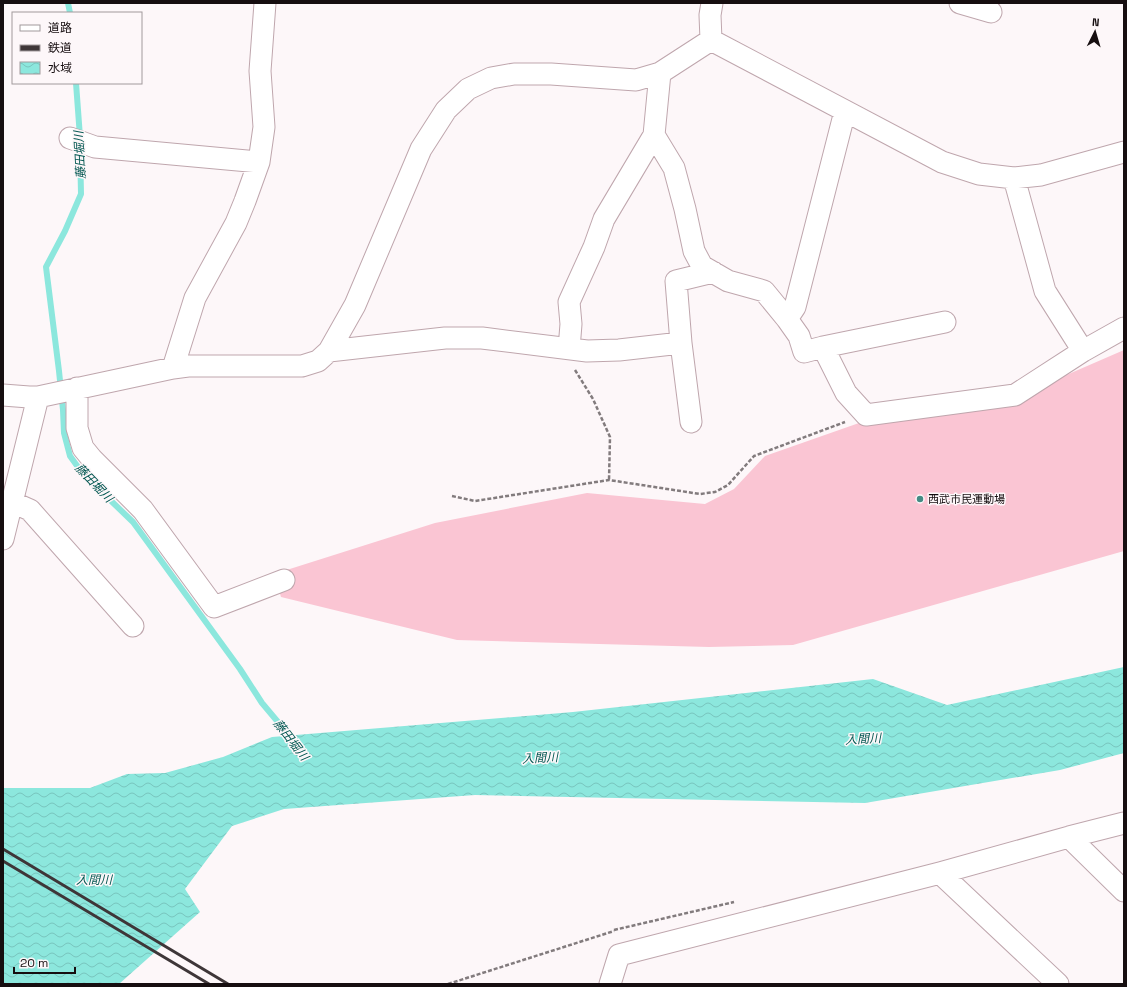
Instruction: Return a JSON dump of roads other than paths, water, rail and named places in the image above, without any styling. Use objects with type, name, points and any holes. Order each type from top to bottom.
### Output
[{"type":"street","points":[[173,368],[195,298],[236,223],[259,162],[264,127],[260,71],[265,3]]},
{"type":"street","points":[[711,40],[710,15],[712,3]]},
{"type":"street","points":[[960,3],[991,12]]},
{"type":"street","points":[[3,395],[29,397],[43,396],[188,366],[302,366],[318,361],[330,351],[355,305],[421,149],[446,110],[468,89],[491,78],[514,74],[551,74],[636,80],[660,73],[711,40]]},
{"type":"street","points":[[711,40],[942,162],[979,174],[1014,178],[1041,175],[1124,152]]},
{"type":"street","points":[[570,349],[571,324],[569,302],[594,247],[604,219],[654,135],[660,73]]},
{"type":"street","points":[[788,319],[795,307],[845,110]]},
{"type":"street","points":[[654,135],[674,168],[694,251],[702,266],[728,281],[764,291],[788,319],[799,336],[804,352],[945,322]]},
{"type":"street","points":[[70,138],[95,148],[259,162]]},
{"type":"street","points":[[1014,178],[1045,292],[1083,351]]},
{"type":"street","points":[[691,422],[676,281],[713,272]]},
{"type":"street","points":[[823,347],[846,393],[866,415],[1015,395],[1083,351],[1124,328]]},
{"type":"street","points":[[330,351],[445,338],[482,338],[587,351],[619,350],[682,343]]},
{"type":"street","points":[[73,389],[77,428],[83,448],[142,510],[214,607],[284,580]]},
{"type":"street","points":[[3,539],[12,502],[43,396]]},
{"type":"street","points":[[12,502],[30,510],[133,626]]},
{"type":"street","points":[[610,984],[619,955],[940,873],[1069,837],[1124,824]]},
{"type":"street","points":[[1069,837],[1124,890]]},
{"type":"street","points":[[940,873],[1058,984]]},
{"type":"water","name":"入間川","points":[[1124,667],[1124,753],[1060,770],[865,803],[475,795],[284,809],[232,826],[185,889],[200,912],[119,984],[3,984],[3,788],[90,788],[127,774],[165,773],[223,757],[272,737],[573,712],[873,679],[947,705]]},
{"type":"waterway","name":"藤田堀川","points":[[68,3],[70,12]]},
{"type":"waterway","name":"藤田堀川","points":[[76,84],[80,137]]},
{"type":"waterway","name":"藤田堀川","points":[[80,146],[81,194],[65,231],[46,267],[59,371],[64,433],[70,456],[83,474],[133,522],[240,669],[262,703],[283,728],[292,742]]},
{"type":"railway","points":[[3,849],[228,984]]},
{"type":"railway","points":[[3,861],[209,984]]},
{"type":"place","name":"西武市民運動場","points":[[920,499]]}]
